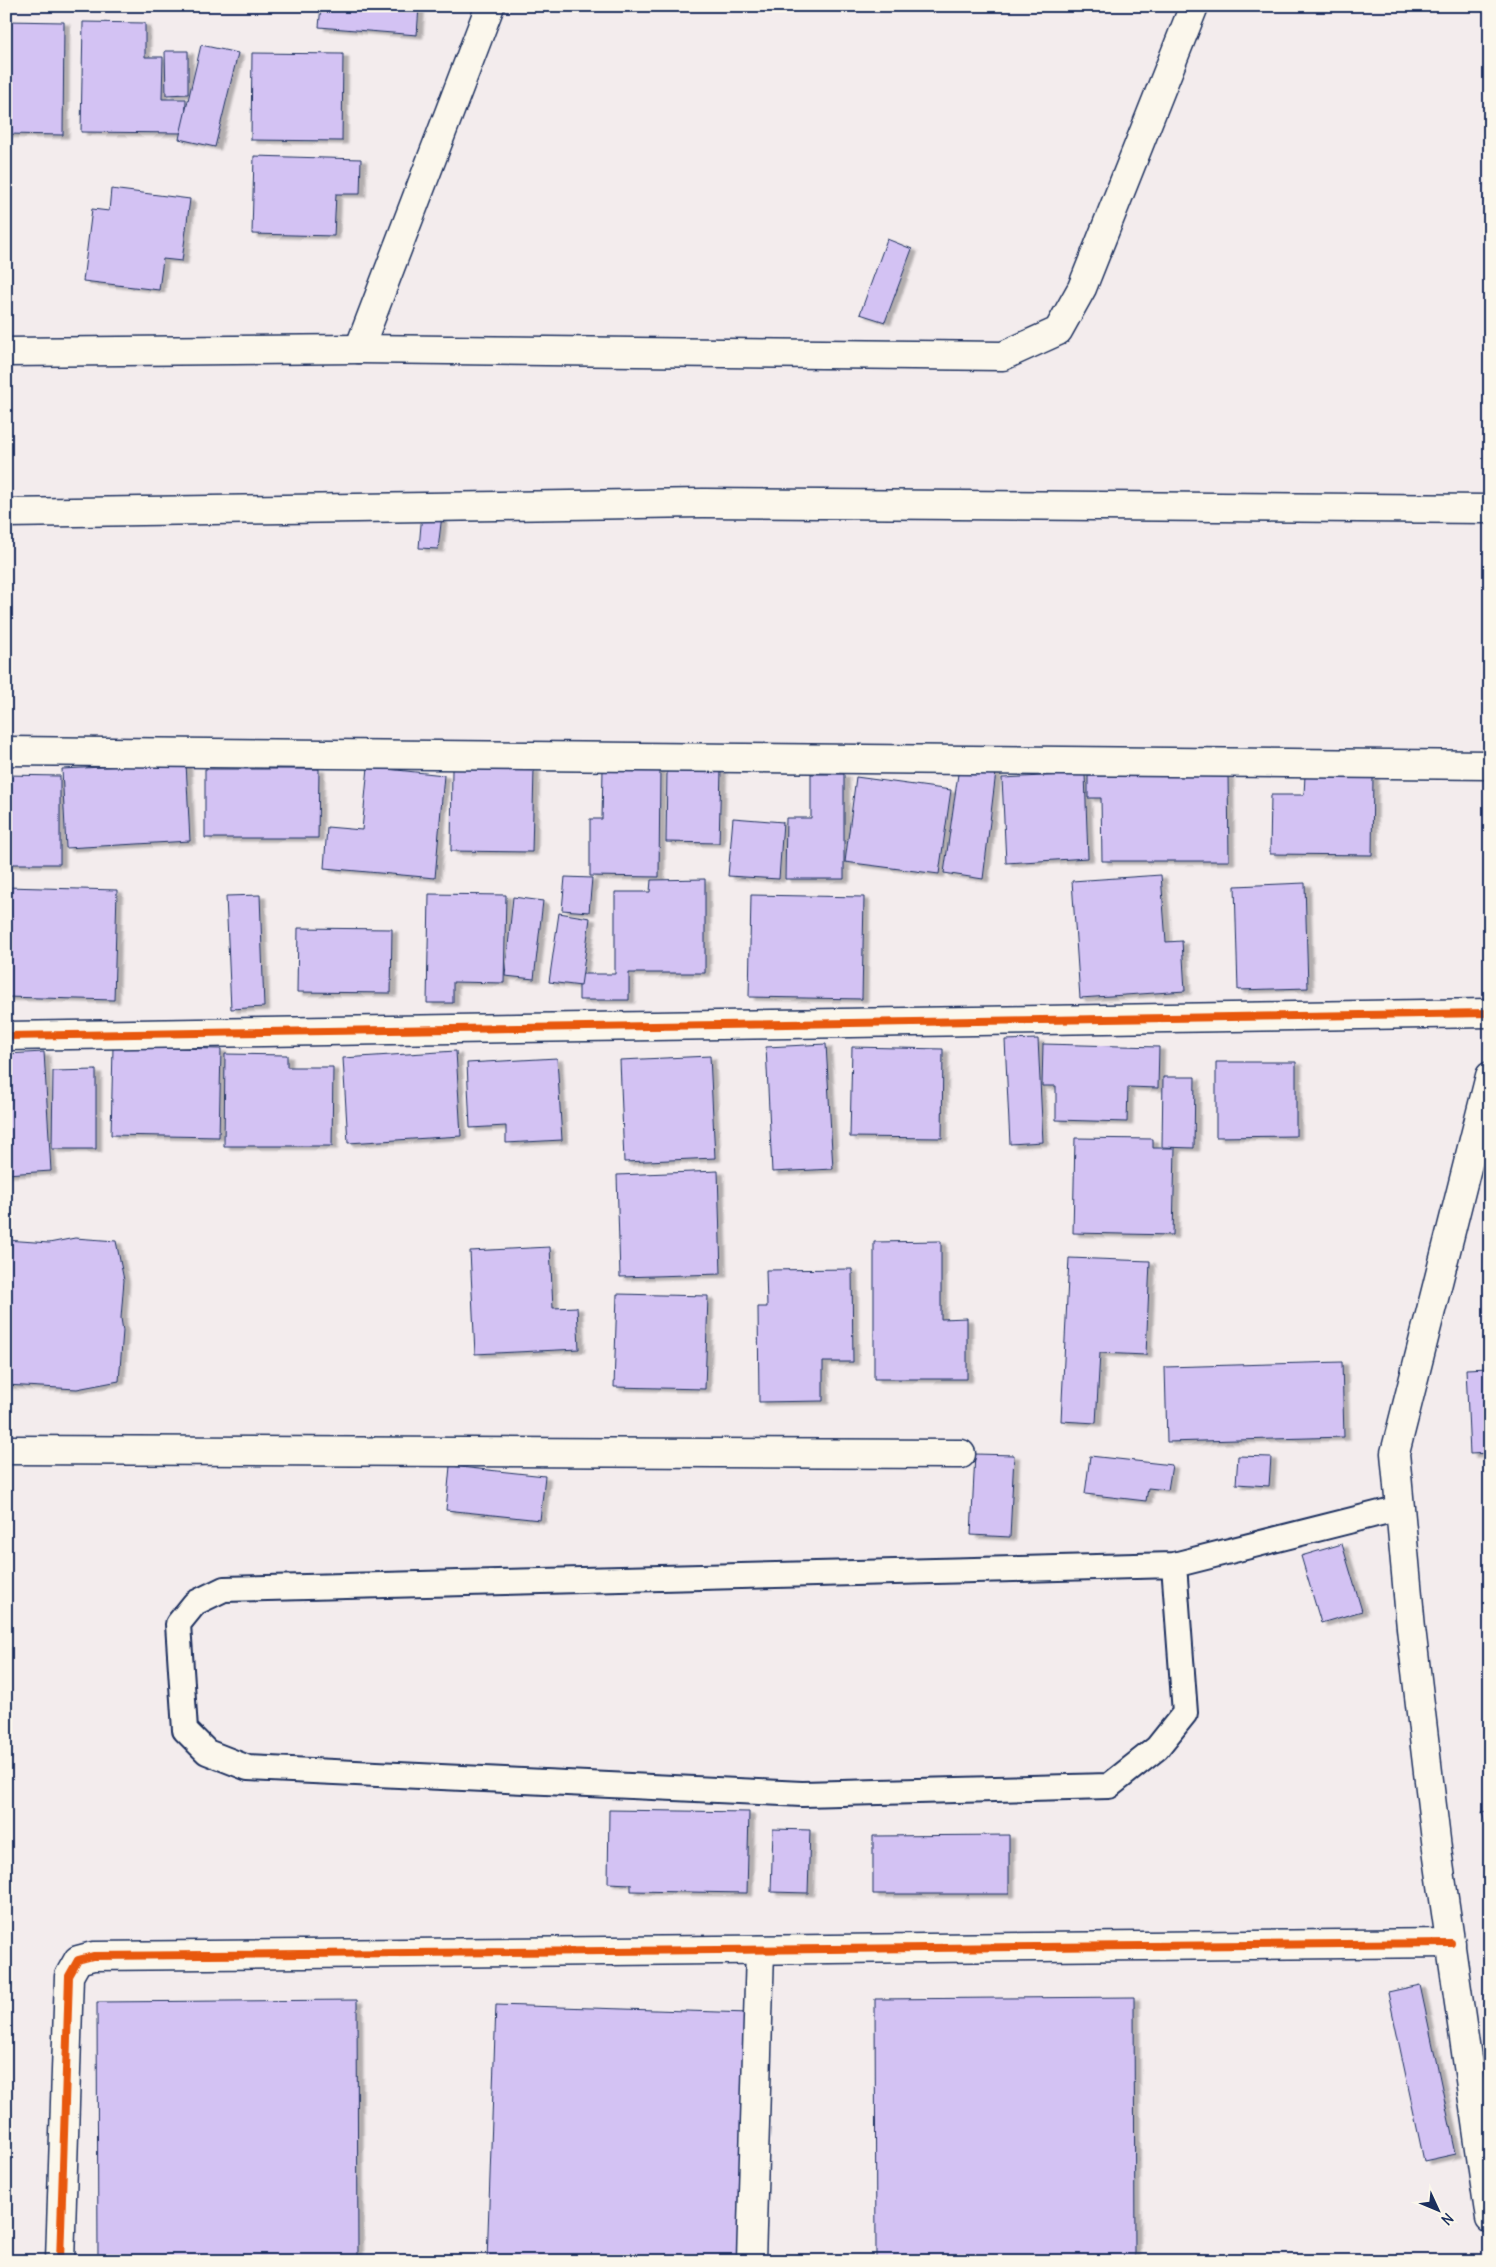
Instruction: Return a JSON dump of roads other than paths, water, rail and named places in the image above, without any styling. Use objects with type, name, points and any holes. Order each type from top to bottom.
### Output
[{"type":"street","points":[[359,349],[490,6]]},
{"type":"street","points":[[6,352],[359,349],[1003,356],[1058,331],[1082,288],[1194,6]]},
{"type":"street","points":[[6,513],[704,503],[1490,509]]},
{"type":"street","points":[[6,751],[1490,765]]},
{"type":"street","points":[[6,1036],[1490,1013]]},
{"type":"street","points":[[1490,1076],[1395,1453],[1412,1637],[1451,1943],[1490,2219]]},
{"type":"street","points":[[6,1450],[961,1454]]},
{"type":"street","points":[[60,2261],[69,1976],[78,1960],[93,1956],[1451,1943]]},
{"type":"street","points":[[750,2261],[760,1950]]},
{"type":"lane","points":[[1174,1565],[1185,1713],[1158,1748],[1109,1786],[802,1794],[248,1768],[207,1752],[185,1730],[178,1624],[195,1603],[224,1589],[1174,1565],[1400,1508]]}]
